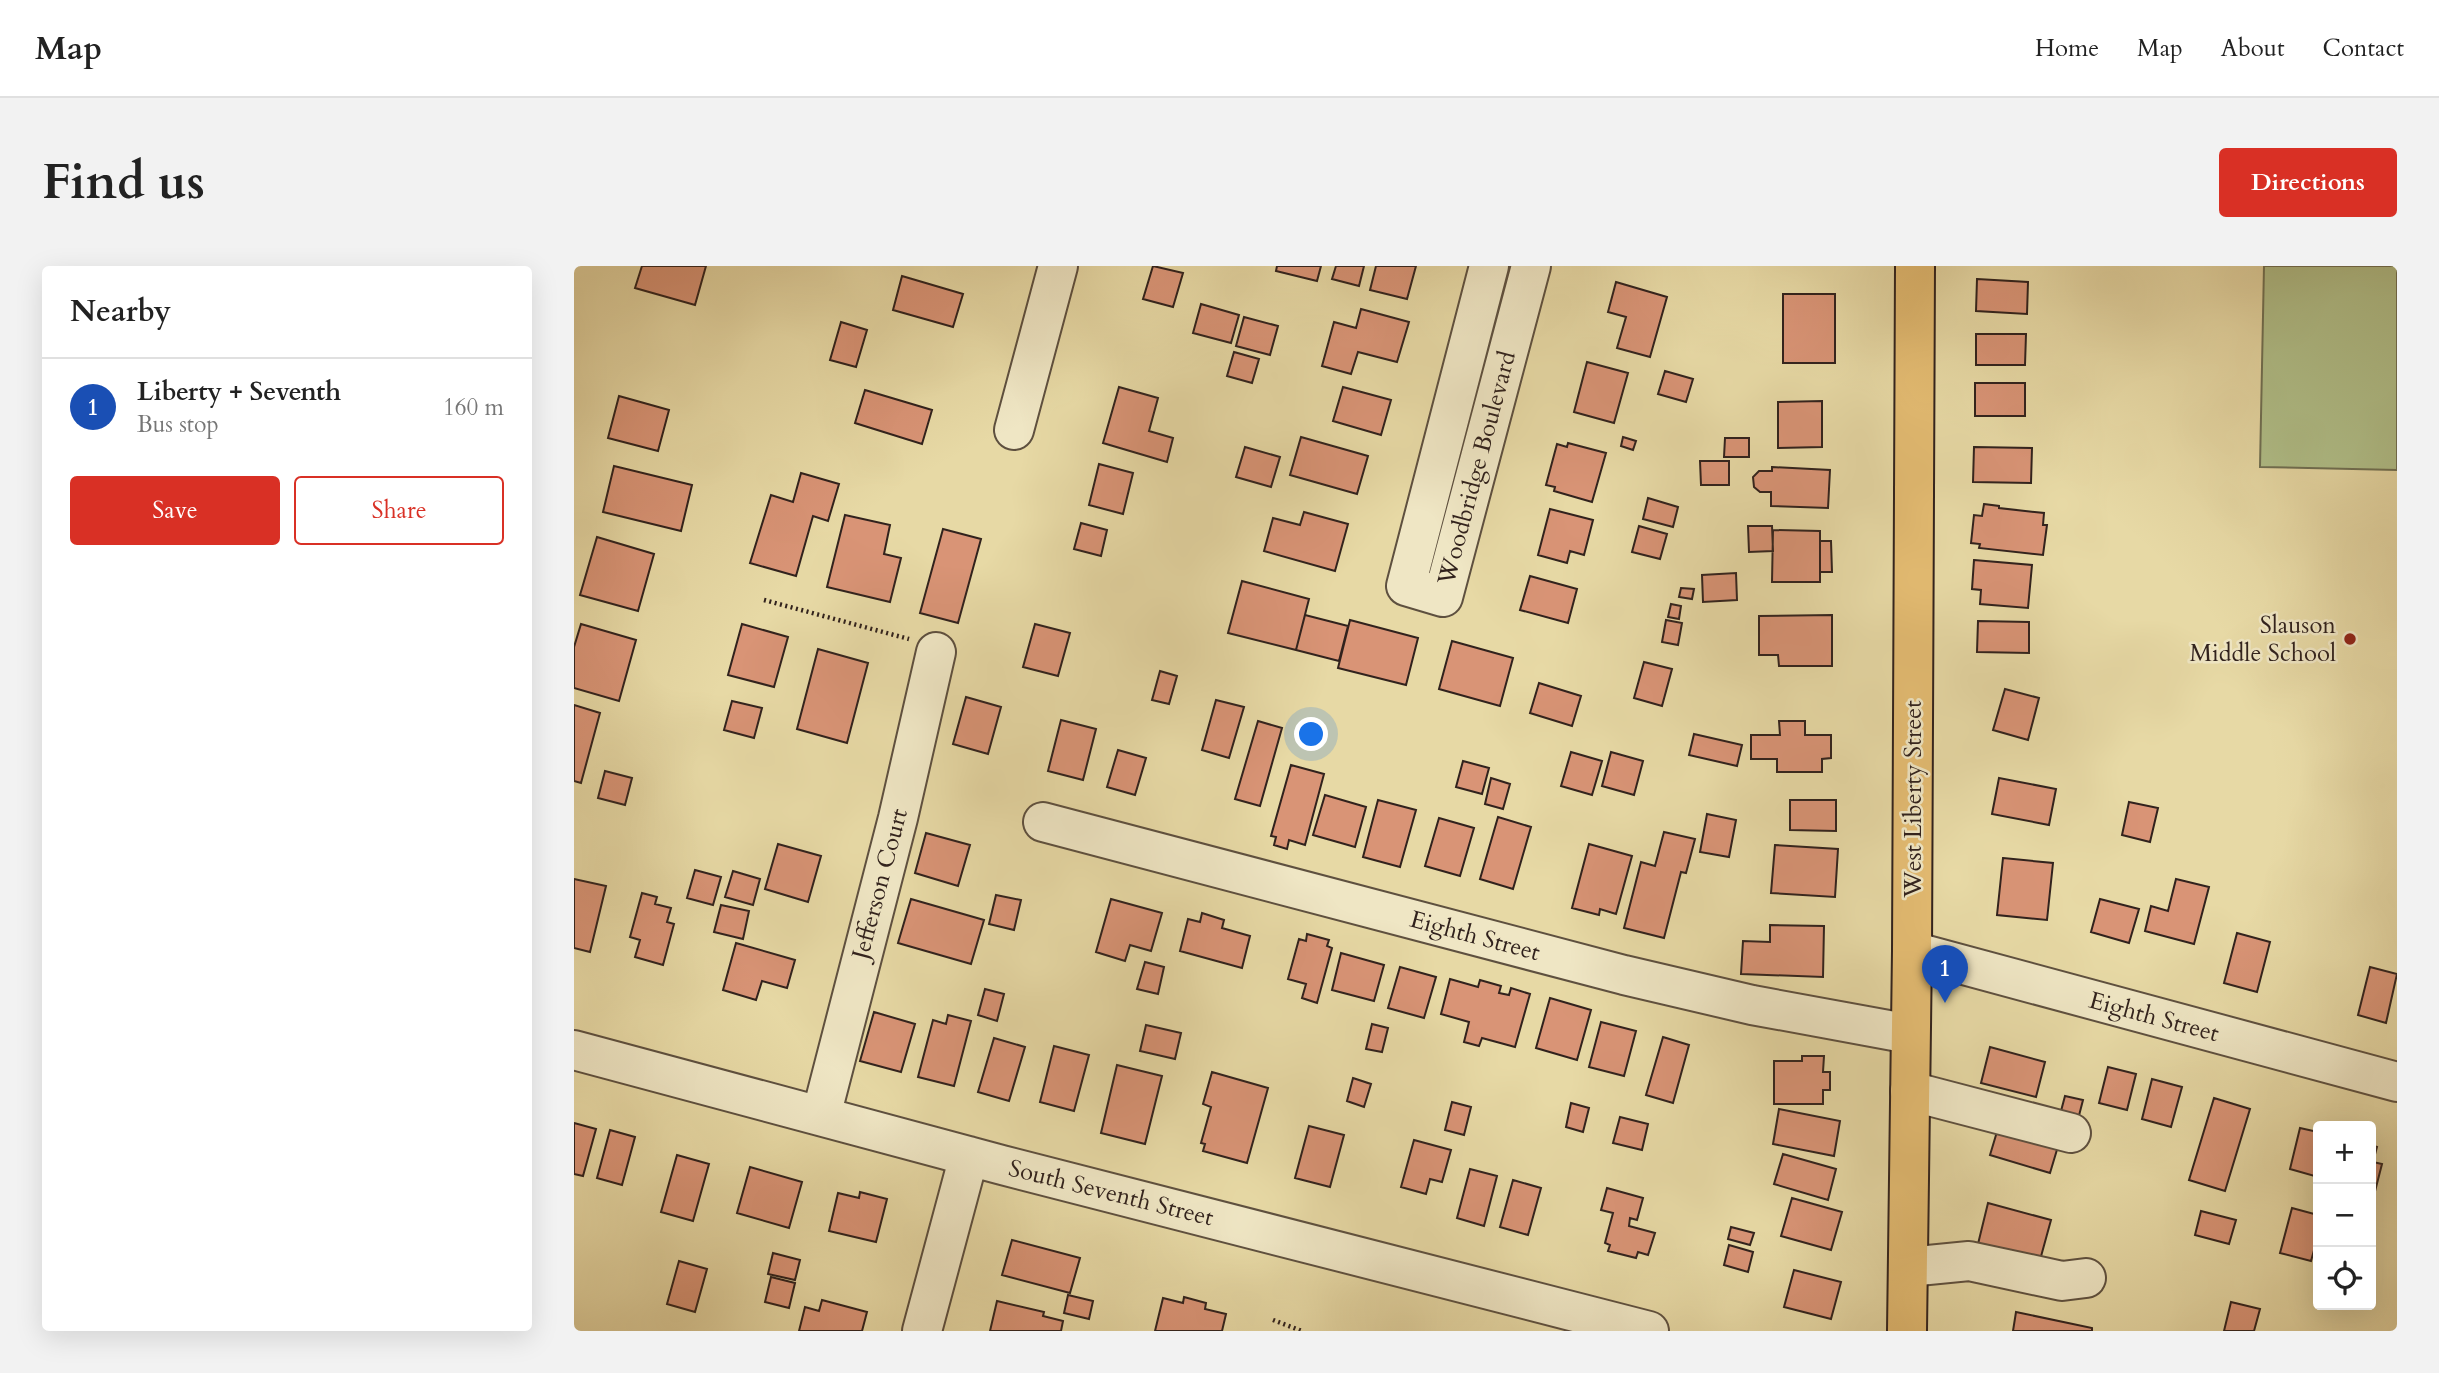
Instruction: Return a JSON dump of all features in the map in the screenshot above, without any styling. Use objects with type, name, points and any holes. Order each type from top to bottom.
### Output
[{"type":"main road","name":"West Liberty Street","points":[[1907,1331],[1912,951],[1915,266]]},
{"type":"street","points":[[1014,430],[1058,266]]},
{"type":"street","name":"Woodbridge Boulevard","points":[[1489,266],[1406,586],[1443,597],[1531,266]]},
{"type":"street","name":"Jefferson Court","points":[[821,1116],[898,818],[923,646]]},
{"type":"street","name":"Eighth Street","points":[[1043,822],[1637,978],[1752,1006],[1910,1034]]},
{"type":"street","name":"Eighth Street","points":[[1912,951],[2397,1082]]},
{"type":"street","name":"South Seventh Street","points":[[574,1050],[969,1156],[1543,1318],[1649,1331]]},
{"type":"street","points":[[1910,1091],[2071,1133]]},
{"type":"street","points":[[922,1331],[969,1156]]},
{"type":"street","points":[[1908,1267],[1969,1261],[2062,1281],[2086,1278]]},
{"type":"path","points":[[765,600],[923,646]]},
{"type":"path","points":[[1273,1320],[1302,1331]]},
{"type":"green space","points":[[2264,266],[2397,266],[2397,470],[2260,467]]},
{"type":"building","points":[[642,266],[706,266],[695,305],[635,288]]},
{"type":"building","points":[[1153,266],[1183,273],[1173,307],[1143,299]]},
{"type":"building","points":[[1277,266],[1321,266],[1317,281],[1276,271]]},
{"type":"building","points":[[1336,266],[1364,266],[1359,286],[1332,279]]},
{"type":"building","points":[[1376,266],[1416,266],[1407,299],[1370,290]]},
{"type":"building","points":[[902,276],[963,294],[953,327],[893,310]]},
{"type":"building","points":[[1977,279],[2028,282],[2027,314],[1976,311]]},
{"type":"building","points":[[1616,282],[1667,297],[1650,357],[1617,348],[1626,317],[1608,312]]},
{"type":"building","points":[[1783,294],[1835,294],[1835,363],[1783,363]]},
{"type":"building","points":[[1201,304],[1239,315],[1231,343],[1193,333]]},
{"type":"building","points":[[1361,309],[1409,322],[1397,362],[1358,352],[1351,374],[1322,366],[1334,322],[1356,328]]},
{"type":"building","points":[[1244,317],[1278,326],[1270,355],[1236,346]]},
{"type":"building","points":[[841,322],[867,330],[856,367],[830,360]]},
{"type":"building","points":[[1976,334],[2026,334],[2025,365],[1976,365]]},
{"type":"building","points":[[1234,352],[1259,359],[1252,383],[1227,376]]},
{"type":"building","points":[[1587,362],[1628,373],[1614,423],[1574,412]]},
{"type":"building","points":[[1665,371],[1693,379],[1686,402],[1658,394]]},
{"type":"building","points":[[1975,383],[2025,383],[2025,416],[1975,416]]},
{"type":"building","points":[[1119,387],[1158,398],[1149,431],[1173,438],[1167,462],[1103,443]]},
{"type":"building","points":[[1343,387],[1391,400],[1381,435],[1333,421]]},
{"type":"building","points":[[865,390],[932,410],[922,444],[855,423]]},
{"type":"building","points":[[619,396],[669,410],[658,451],[608,438]]},
{"type":"building","points":[[1822,401],[1822,447],[1778,448],[1778,402]]},
{"type":"building","points":[[1301,437],[1368,456],[1357,494],[1290,475]]},
{"type":"building","points":[[1623,437],[1636,441],[1633,450],[1621,446]]},
{"type":"building","points":[[1725,438],[1749,438],[1749,457],[1724,457]]},
{"type":"building","points":[[1568,443],[1606,453],[1592,502],[1554,491],[1555,487],[1546,485],[1557,444],[1567,447]]},
{"type":"building","points":[[1245,447],[1280,457],[1271,487],[1236,477]]},
{"type":"building","points":[[1974,447],[2032,448],[2031,483],[1973,482]]},
{"type":"building","points":[[1700,461],[1729,461],[1729,485],[1701,485]]},
{"type":"building","points":[[1099,464],[1133,473],[1123,514],[1089,505]]},
{"type":"building","points":[[614,466],[692,485],[681,531],[603,512]]},
{"type":"building","points":[[1772,467],[1830,470],[1828,508],[1771,506],[1771,492],[1760,492],[1754,487],[1753,477],[1759,471],[1772,471]]},
{"type":"building","points":[[801,473],[839,484],[828,521],[813,516],[796,576],[750,563],[771,495],[793,502]]},
{"type":"building","points":[[1648,498],[1678,507],[1673,527],[1643,519]]},
{"type":"building","points":[[1984,504],[2044,513],[2043,525],[2047,525],[2043,555],[1979,548],[1980,544],[1971,543],[1974,515],[1982,516]]},
{"type":"building","points":[[1550,509],[1593,520],[1584,555],[1570,551],[1567,563],[1538,555]]},
{"type":"building","points":[[1304,512],[1348,524],[1335,571],[1264,551],[1273,518],[1300,525]]},
{"type":"building","points":[[845,515],[890,525],[884,554],[901,558],[890,602],[827,587]]},
{"type":"building","points":[[1081,523],[1107,530],[1101,556],[1074,549]]},
{"type":"building","points":[[1639,526],[1667,534],[1660,559],[1632,552]]},
{"type":"building","points":[[1748,526],[1772,526],[1773,551],[1749,552]]},
{"type":"building","points":[[943,529],[981,539],[958,623],[920,613]]},
{"type":"building","points":[[1773,530],[1820,531],[1820,582],[1772,582]]},
{"type":"building","points":[[597,537],[654,554],[638,611],[580,595]]},
{"type":"building","points":[[1820,541],[1831,541],[1832,572],[1820,572]]},
{"type":"building","points":[[1974,560],[2032,565],[2028,608],[1980,604],[1981,590],[1972,589]]},
{"type":"building","points":[[1736,573],[1737,600],[1703,602],[1702,575]]},
{"type":"building","points":[[1530,576],[1577,589],[1568,623],[1520,610]]},
{"type":"building","points":[[1242,581],[1309,599],[1296,650],[1228,633]]},
{"type":"building","points":[[1681,588],[1694,589],[1692,599],[1679,597]]},
{"type":"building","points":[[1671,604],[1681,606],[1679,619],[1668,617]]},
{"type":"building","points":[[1305,615],[1348,626],[1339,661],[1296,650]]},
{"type":"building","points":[[1832,615],[1832,666],[1779,666],[1778,655],[1759,655],[1759,616]]},
{"type":"building","points":[[1350,620],[1418,638],[1406,685],[1338,668]]},
{"type":"building","points":[[1666,620],[1682,623],[1678,645],[1662,642]]},
{"type":"building","points":[[1978,621],[2029,622],[2029,653],[1977,652]]},
{"type":"building","points":[[581,624],[636,640],[619,701],[574,688],[574,647]]},
{"type":"building","points":[[742,624],[788,637],[774,687],[728,675]]},
{"type":"building","points":[[1035,624],[1070,633],[1058,676],[1023,667]]},
{"type":"building","points":[[1452,641],[1513,658],[1500,706],[1439,689]]},
{"type":"building","points":[[818,649],[868,663],[847,743],[797,729]]},
{"type":"building","points":[[1644,662],[1672,669],[1662,706],[1634,698]]},
{"type":"building","points":[[1160,671],[1177,676],[1169,704],[1152,700]]},
{"type":"building","points":[[1539,683],[1581,696],[1572,726],[1530,713]]},
{"type":"building","points":[[2005,689],[2039,698],[2028,740],[1993,730]]},
{"type":"building","points":[[966,697],[1001,707],[988,754],[953,744]]},
{"type":"building","points":[[1216,700],[1244,707],[1229,758],[1202,750]]},
{"type":"building","points":[[732,701],[762,708],[754,738],[724,730]]},
{"type":"building","points":[[574,705],[600,713],[581,783],[574,781]]},
{"type":"building","points":[[1061,720],[1096,729],[1083,780],[1048,771]]},
{"type":"building","points":[[1258,721],[1282,728],[1260,806],[1235,799]]},
{"type":"building","points":[[1779,721],[1805,721],[1805,735],[1831,735],[1831,758],[1822,759],[1822,772],[1777,772],[1777,759],[1751,759],[1751,735],[1780,735]]},
{"type":"building","points":[[1694,734],[1742,745],[1737,766],[1689,755]]},
{"type":"building","points":[[1118,750],[1146,758],[1135,795],[1107,787]]},
{"type":"building","points":[[1571,752],[1602,761],[1592,795],[1561,786]]},
{"type":"building","points":[[1611,752],[1643,761],[1634,795],[1602,786]]},
{"type":"building","points":[[1463,761],[1489,768],[1482,794],[1456,787]]},
{"type":"building","points":[[1291,765],[1324,774],[1305,845],[1289,840],[1287,849],[1274,845],[1276,837],[1271,836]]},
{"type":"building","points":[[605,771],[632,778],[625,805],[598,798]]},
{"type":"building","points":[[1491,778],[1510,784],[1503,809],[1485,804]]},
{"type":"building","points":[[1999,778],[2056,789],[2049,825],[1992,814]]},
{"type":"building","points":[[1325,795],[1366,807],[1355,847],[1313,835]]},
{"type":"building","points":[[1378,800],[1416,810],[1400,867],[1363,857]]},
{"type":"building","points":[[1790,800],[1836,800],[1836,831],[1790,830]]},
{"type":"building","points":[[2129,802],[2158,808],[2150,842],[2122,835]]},
{"type":"building","points":[[1707,814],[1736,820],[1729,857],[1700,852]]},
{"type":"building","points":[[1498,817],[1531,827],[1513,889],[1480,879]]},
{"type":"building","points":[[1439,818],[1474,828],[1460,876],[1425,866]]},
{"type":"building","points":[[1664,832],[1695,839],[1686,873],[1681,872],[1664,938],[1624,928],[1641,862],[1655,866]]},
{"type":"building","points":[[926,833],[970,845],[958,886],[915,873]]},
{"type":"building","points":[[778,844],[821,856],[808,902],[765,889]]},
{"type":"building","points":[[1589,844],[1632,856],[1616,914],[1600,909],[1599,915],[1572,908]]},
{"type":"building","points":[[1775,845],[1838,849],[1835,897],[1771,893]]},
{"type":"building","points":[[2003,858],[2053,863],[2047,920],[1997,915]]},
{"type":"building","points":[[695,870],[721,877],[713,905],[687,898]]},
{"type":"building","points":[[733,871],[760,879],[753,905],[725,897]]},
{"type":"building","points":[[574,879],[606,886],[590,952],[574,948]]},
{"type":"building","points":[[2176,879],[2209,887],[2194,944],[2145,931],[2151,906],[2168,911]]},
{"type":"building","points":[[642,893],[657,897],[655,904],[671,908],[667,922],[674,924],[663,965],[635,957],[640,940],[630,937]]},
{"type":"building","points":[[996,895],[1021,900],[1014,930],[989,924]]},
{"type":"building","points":[[911,899],[984,920],[971,964],[898,943]]},
{"type":"building","points":[[1111,899],[1162,913],[1151,951],[1130,945],[1125,961],[1096,952]]},
{"type":"building","points":[[2100,899],[2139,909],[2129,943],[2091,932]]},
{"type":"building","points":[[721,905],[749,911],[743,939],[714,932]]},
{"type":"building","points":[[1202,913],[1224,920],[1222,928],[1250,936],[1242,968],[1180,951],[1188,919],[1200,922]]},
{"type":"building","points":[[1770,925],[1824,926],[1823,977],[1741,974],[1743,941],[1770,942]]},
{"type":"building","points":[[2237,933],[2270,942],[2257,992],[2224,983]]},
{"type":"building","points":[[1307,934],[1329,940],[1327,946],[1332,948],[1317,1003],[1302,998],[1306,984],[1288,979],[1299,939],[1306,941]]},
{"type":"building","points":[[736,943],[795,960],[787,988],[762,981],[756,1000],[723,990]]},
{"type":"building","points":[[1341,953],[1384,965],[1374,1001],[1332,990]]},
{"type":"building","points":[[1145,962],[1164,967],[1158,994],[1137,989]]},
{"type":"building","points":[[1400,967],[1436,977],[1424,1018],[1388,1008]]},
{"type":"building","points":[[2370,967],[2397,974],[2386,1023],[2358,1015]]},
{"type":"building","points":[[1450,979],[1478,987],[1480,980],[1501,986],[1499,993],[1509,995],[1511,988],[1530,994],[1515,1047],[1482,1038],[1479,1046],[1464,1042],[1469,1022],[1441,1014]]},
{"type":"building","points":[[985,989],[1004,994],[997,1021],[978,1015]]},
{"type":"building","points":[[1550,998],[1591,1010],[1577,1060],[1536,1048]]},
{"type":"building","points":[[874,1012],[915,1024],[901,1072],[860,1061]]},
{"type":"building","points":[[948,1015],[971,1021],[954,1086],[918,1077],[933,1020],[946,1024]]},
{"type":"building","points":[[1601,1022],[1636,1031],[1624,1076],[1589,1067]]},
{"type":"building","points":[[1372,1024],[1388,1028],[1382,1052],[1366,1049]]},
{"type":"building","points":[[1146,1025],[1181,1033],[1175,1059],[1140,1051]]},
{"type":"building","points":[[1663,1037],[1689,1045],[1673,1103],[1646,1095]]},
{"type":"building","points":[[994,1038],[1025,1047],[1009,1101],[978,1092]]},
{"type":"building","points":[[1054,1046],[1089,1055],[1074,1111],[1040,1102]]},
{"type":"building","points":[[1990,1047],[2045,1062],[2036,1097],[1981,1083]]},
{"type":"building","points":[[1802,1056],[1824,1056],[1823,1072],[1830,1072],[1830,1090],[1823,1090],[1823,1104],[1774,1104],[1774,1061],[1802,1061]]},
{"type":"building","points":[[1117,1065],[1162,1076],[1145,1144],[1101,1133]]},
{"type":"building","points":[[2108,1067],[2136,1074],[2127,1110],[2099,1103]]},
{"type":"building","points":[[1212,1072],[1268,1088],[1247,1163],[1203,1151],[1205,1144],[1201,1143],[1211,1107],[1203,1104]]},
{"type":"building","points":[[1353,1078],[1371,1084],[1364,1107],[1347,1101]]},
{"type":"building","points":[[2152,1079],[2182,1087],[2171,1127],[2142,1119]]},
{"type":"building","points":[[2065,1096],[2083,1100],[2075,1131],[2057,1126]]},
{"type":"building","points":[[2214,1098],[2250,1109],[2225,1191],[2189,1180]]},
{"type":"building","points":[[1452,1102],[1471,1107],[1464,1135],[1445,1130]]},
{"type":"building","points":[[1571,1103],[1589,1108],[1583,1132],[1566,1127]]},
{"type":"building","points":[[1779,1109],[1840,1121],[1834,1156],[1773,1144]]},
{"type":"building","points":[[1620,1117],[1648,1124],[1642,1150],[1613,1143]]},
{"type":"building","points":[[574,1123],[596,1129],[583,1176],[574,1174]]},
{"type":"building","points":[[1999,1125],[2059,1143],[2050,1173],[1990,1155]]},
{"type":"building","points":[[1309,1126],[1344,1135],[1330,1187],[1295,1178]]},
{"type":"building","points":[[2300,1128],[2313,1131],[2313,1176],[2290,1169]]},
{"type":"building","points":[[610,1130],[635,1137],[622,1185],[597,1178]]},
{"type":"building","points":[[1414,1140],[1451,1150],[1442,1182],[1430,1179],[1426,1194],[1401,1187]]},
{"type":"building","points":[[1783,1154],[1836,1169],[1828,1200],[1774,1184]]},
{"type":"building","points":[[677,1155],[709,1164],[693,1221],[661,1212]]},
{"type":"building","points":[[2376,1163],[2382,1164],[2376,1187]]},
{"type":"building","points":[[750,1167],[802,1182],[789,1228],[737,1213]]},
{"type":"building","points":[[1470,1169],[1497,1176],[1484,1226],[1457,1218]]},
{"type":"building","points":[[1513,1180],[1541,1188],[1528,1235],[1500,1227]]},
{"type":"building","points":[[1607,1188],[1643,1198],[1637,1220],[1630,1218],[1629,1226],[1655,1233],[1648,1255],[1638,1252],[1636,1258],[1608,1251],[1610,1245],[1605,1243],[1613,1213],[1601,1210]]},
{"type":"building","points":[[860,1192],[887,1199],[876,1242],[829,1231],[838,1193],[859,1198]]},
{"type":"building","points":[[1792,1198],[1842,1212],[1831,1250],[1781,1236]]},
{"type":"building","points":[[1988,1203],[2051,1220],[2040,1260],[1978,1244]]},
{"type":"building","points":[[2292,1208],[2313,1214],[2311,1261],[2280,1253]]},
{"type":"building","points":[[2201,1211],[2236,1220],[2229,1244],[2195,1235]]},
{"type":"building","points":[[1731,1227],[1754,1233],[1750,1245],[1728,1239]]},
{"type":"building","points":[[1012,1240],[1080,1258],[1070,1293],[1002,1275]]},
{"type":"building","points":[[1729,1245],[1753,1252],[1748,1272],[1724,1265]]},
{"type":"building","points":[[773,1253],[800,1260],[795,1280],[768,1274]]},
{"type":"building","points":[[679,1261],[707,1269],[695,1312],[667,1304]]},
{"type":"building","points":[[1794,1270],[1841,1282],[1831,1319],[1784,1307]]},
{"type":"building","points":[[771,1277],[795,1283],[789,1308],[765,1302]]},
{"type":"building","points":[[1068,1295],[1093,1301],[1089,1319],[1064,1313]]},
{"type":"building","points":[[1184,1297],[1206,1303],[1205,1309],[1226,1314],[1222,1331],[1155,1331],[1163,1298],[1183,1303]]},
{"type":"building","points":[[822,1300],[867,1312],[862,1331],[799,1331],[805,1307],[819,1311]]},
{"type":"building","points":[[997,1301],[1044,1312],[1043,1316],[1063,1321],[1061,1331],[990,1331]]},
{"type":"building","points":[[2231,1302],[2260,1309],[2254,1331],[2224,1331]]},
{"type":"building","points":[[2016,1312],[2092,1328],[2092,1331],[2013,1331]]},
{"type":"place","name":"Slauson Middle School","points":[[2350,639]]},
{"type":"place","name":"Liberty + Seventh","points":[[1945,1003]]}]
